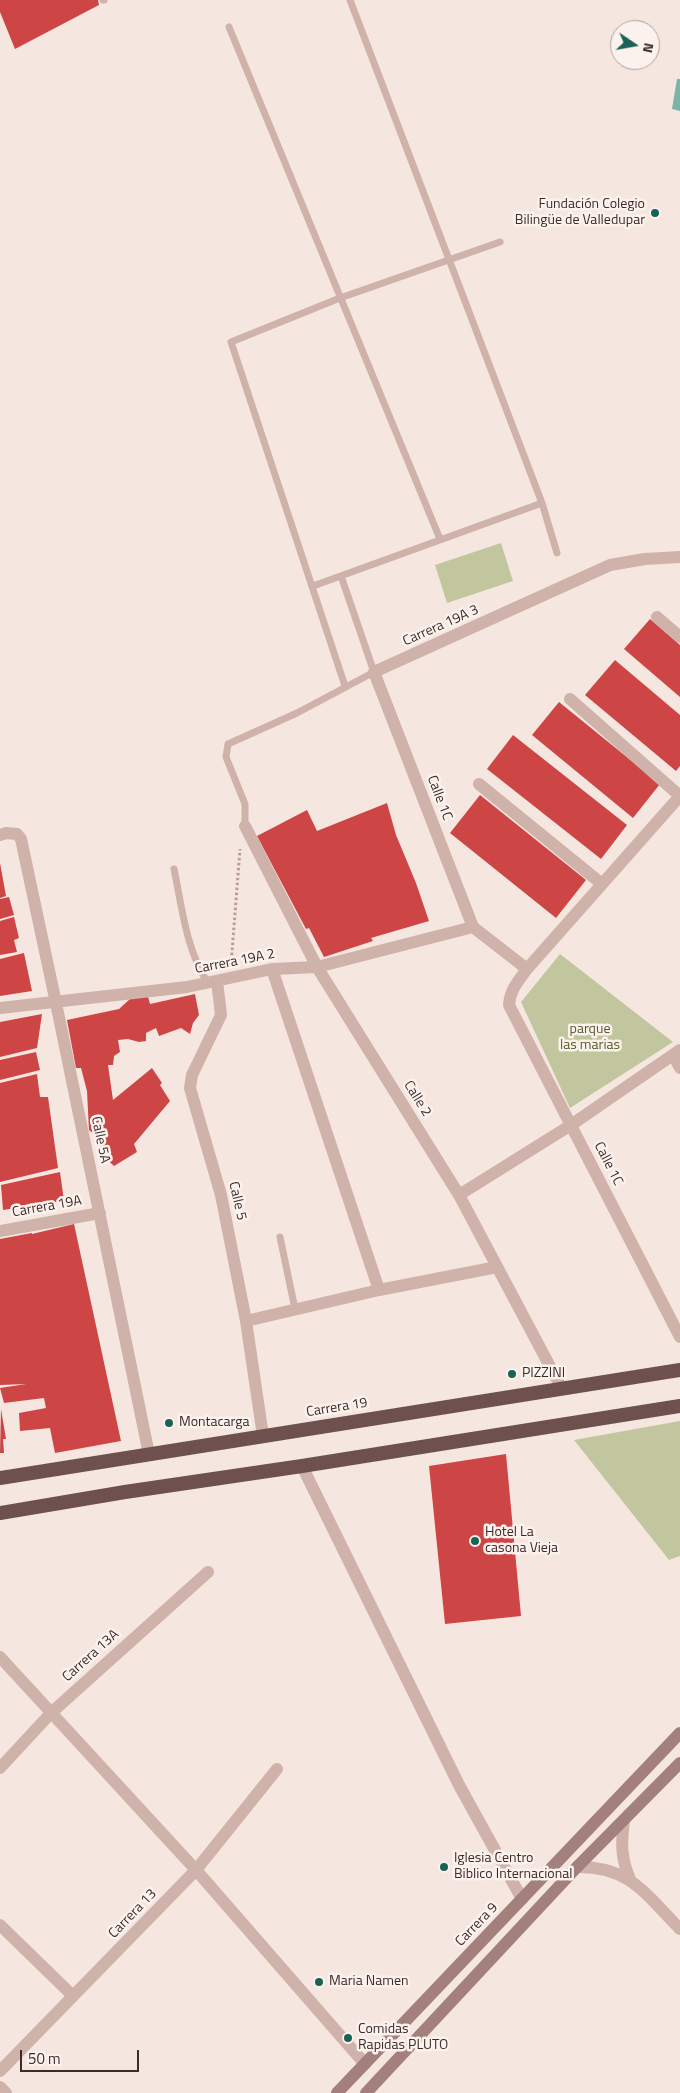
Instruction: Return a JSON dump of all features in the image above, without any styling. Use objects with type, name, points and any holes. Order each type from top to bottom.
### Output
[{"type":"highway","name":"Carrera 19","points":[[0,1478],[680,1370]]},
{"type":"highway","points":[[0,1513],[680,1406]]},
{"type":"main road","name":"Carrera 9","points":[[337,2093],[680,1733]]},
{"type":"main road","points":[[370,2092],[577,1867],[680,1763]]},
{"type":"street","name":"Carrera 19A 3","points":[[374,672],[610,565],[645,559],[680,557]]},
{"type":"street","points":[[657,617],[680,637]]},
{"type":"street","name":"Calle 1C","points":[[374,672],[472,927]]},
{"type":"street","points":[[472,927],[527,969],[680,796],[570,699]]},
{"type":"street","points":[[479,784],[602,884]]},
{"type":"street","name":"Calle 2","points":[[245,826],[317,966],[459,1196],[562,1389]]},
{"type":"street","name":"Calle 5A","points":[[0,835],[6,833],[16,834],[21,840],[149,1454]]},
{"type":"street","name":"Carrera 19A 2","points":[[0,1008],[187,987],[272,969],[317,966],[472,927]]},
{"type":"street","points":[[272,969],[379,1290]]},
{"type":"street","name":"Calle 1C","points":[[527,969],[514,987],[509,1005],[680,1337]]},
{"type":"street","name":"Calle 5","points":[[219,980],[221,1015],[192,1075],[190,1088],[221,1195],[246,1321],[263,1436]]},
{"type":"street","points":[[459,1196],[571,1126],[676,1052],[680,1068]]},
{"type":"street","name":"Carrera 19A","points":[[0,1231],[100,1213]]},
{"type":"street","points":[[246,1321],[379,1290],[497,1267]]},
{"type":"street","points":[[302,1466],[459,1785],[522,1900]]},
{"type":"street","name":"Carrera 13A","points":[[0,1768],[50,1713],[208,1572]]},
{"type":"street","points":[[0,1657],[196,1870],[365,2064]]},
{"type":"street","name":"Carrera 13","points":[[0,2071],[196,1870],[277,1769]]},
{"type":"street","points":[[624,1821],[623,1863],[630,1879],[680,1929]]},
{"type":"street","points":[[577,1867],[606,1869],[630,1879]]},
{"type":"street","points":[[0,1925],[74,1996]]},
{"type":"street","points":[[0,2087],[6,2093]]},
{"type":"lane","points":[[350,0],[542,503],[557,553]]},
{"type":"lane","points":[[229,27],[440,539]]},
{"type":"lane","points":[[345,686],[231,342],[340,298],[500,242]]},
{"type":"lane","points":[[313,586],[542,503]]},
{"type":"lane","points":[[341,576],[374,672]]},
{"type":"lane","name":"Carrera 19A 3","points":[[245,826],[245,804],[226,757],[228,744],[297,713],[374,672]]},
{"type":"lane","points":[[174,869],[192,952],[200,970],[219,980]]},
{"type":"lane","points":[[280,1237],[295,1309]]},
{"type":"path","points":[[219,980],[237,906],[239,857],[245,826]]},
{"type":"green space","points":[[501,543],[513,581],[447,603],[435,565]]},
{"type":"green space","name":"parque las marias","points":[[560,954],[673,1042],[570,1108],[521,1002]]},
{"type":"green space","points":[[680,1421],[680,1556],[669,1560],[574,1440]]},
{"type":"water","points":[[677,79],[680,79],[680,111],[672,109]]},
{"type":"building","points":[[0,0],[98,0],[99,5],[15,49],[0,12]]},
{"type":"building","points":[[650,619],[680,645],[680,697],[624,649]]},
{"type":"building","points":[[615,660],[680,715],[680,766],[676,771],[585,695]]},
{"type":"building","points":[[559,702],[660,784],[633,818],[532,735]]},
{"type":"building","points":[[513,735],[627,825],[601,859],[487,769]]},
{"type":"building","points":[[480,795],[586,880],[556,918],[450,833]]},
{"type":"building","points":[[387,803],[396,835],[429,921],[371,938],[373,941],[324,957],[309,928],[306,929],[257,836],[307,810],[317,831]]},
{"type":"building","points":[[0,863],[6,896],[0,898]]},
{"type":"building","points":[[9,897],[14,915],[0,919],[0,899]]},
{"type":"building","points":[[14,917],[19,938],[14,940],[17,952],[0,955],[0,921]]},
{"type":"building","points":[[24,953],[32,991],[0,996],[0,959]]},
{"type":"building","points":[[147,993],[150,1004],[195,994],[199,1015],[193,1023],[190,1034],[181,1028],[159,1036],[156,1028],[146,1033],[146,1041],[118,1040],[120,1052],[114,1056],[113,1065],[108,1065],[113,1100],[152,1068],[162,1083],[160,1085],[170,1101],[134,1144],[137,1152],[114,1166],[97,1150],[101,1140],[89,1130],[87,1091],[81,1068],[76,1068],[67,1020],[119,1009],[130,999]]},
{"type":"building","points":[[42,1014],[37,1048],[0,1057],[0,1022]]},
{"type":"building","points":[[36,1052],[40,1070],[0,1080],[0,1060]]},
{"type":"building","points":[[37,1074],[40,1097],[48,1097],[58,1168],[0,1182],[0,1083]]},
{"type":"building","points":[[60,1172],[64,1201],[3,1210],[1,1185]]},
{"type":"building","points":[[74,1224],[121,1441],[55,1453],[50,1428],[20,1431],[19,1413],[46,1408],[44,1398],[4,1403],[0,1388],[26,1384],[0,1385],[0,1239]]},
{"type":"building","points":[[1,1409],[6,1439],[3,1439],[4,1453],[0,1453]]},
{"type":"building","name":"Hotel La casona Vieja","points":[[506,1454],[521,1616],[445,1624],[429,1466]]},
{"type":"place","name":"Fundación Colegio Bilingüe de Valledupar","points":[[655,213]]},
{"type":"place","name":"PIZZINI","points":[[512,1374]]},
{"type":"place","name":"Montacarga","points":[[169,1423]]},
{"type":"place","name":"Hotel La casona Vieja","points":[[475,1541]]},
{"type":"place","name":"Iglesia Centro Biblico Internacional","points":[[444,1867]]},
{"type":"place","name":"Maria Namen","points":[[319,1982]]},
{"type":"place","name":"Comidas Rapidas PLUTO","points":[[348,2038]]}]
